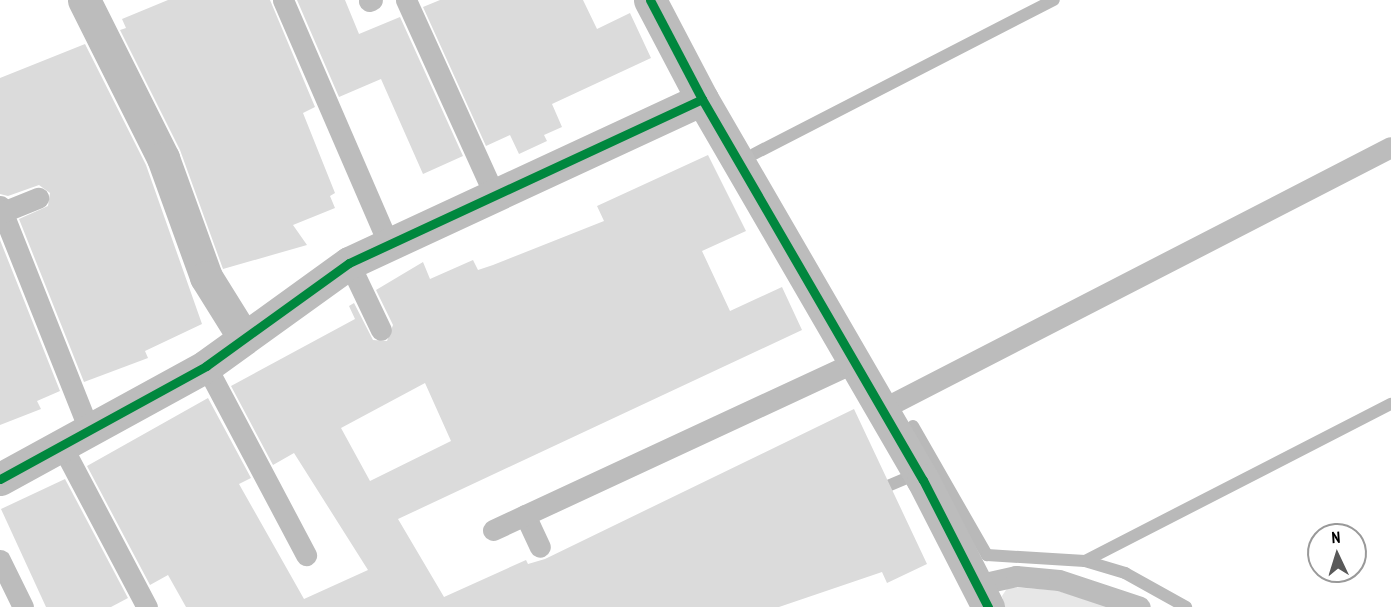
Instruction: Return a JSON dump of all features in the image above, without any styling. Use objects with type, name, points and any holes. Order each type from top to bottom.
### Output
[{"type":"street","points":[[84,0],[163,158],[206,276],[244,338]]},
{"type":"street","points":[[650,0],[702,99],[882,409],[985,601]]},
{"type":"street","points":[[0,479],[206,366],[349,263],[702,99]]},
{"type":"lane","points":[[283,0],[389,245]]},
{"type":"lane","points":[[406,0],[495,196]]},
{"type":"lane","points":[[882,409],[1391,147]]},
{"type":"lane","points":[[38,198],[1,209],[76,439],[147,607]]},
{"type":"lane","points":[[349,263],[381,330]]},
{"type":"lane","points":[[494,530],[855,362]]},
{"type":"lane","points":[[206,366],[306,555]]},
{"type":"lane","points":[[525,515],[540,548]]},
{"type":"lane","points":[[0,560],[23,607]]},
{"type":"lane","points":[[985,601],[1017,576],[1059,580],[1140,607]]},
{"type":"shaded area","points":[[1008,587],[1055,590],[1112,607],[1005,607],[1002,596]]},
{"type":"building","points":[[168,0],[270,0],[315,107],[303,113],[335,193],[330,196],[335,208],[293,225],[307,245],[223,269],[180,150],[120,30],[126,28],[122,19]]},
{"type":"building","points":[[297,0],[345,0],[359,34],[400,17],[463,156],[423,174],[381,79],[339,97]]},
{"type":"building","points":[[440,0],[583,0],[597,29],[630,13],[651,58],[552,104],[562,127],[544,135],[547,141],[519,154],[510,135],[486,146],[423,7]]},
{"type":"building","points":[[85,44],[146,165],[202,324],[145,351],[148,358],[84,382],[19,219],[48,206],[50,193],[39,185],[8,196],[0,194],[0,78]]},
{"type":"building","points":[[708,155],[746,231],[702,251],[730,311],[782,287],[802,330],[398,519],[444,597],[526,560],[528,564],[545,559],[854,409],[927,564],[887,583],[882,572],[779,607],[186,607],[168,575],[150,585],[87,466],[208,398],[251,478],[239,484],[304,599],[368,570],[294,453],[273,465],[231,386],[355,319],[349,306],[354,303],[373,340],[387,341],[393,325],[376,290],[423,262],[430,279],[473,260],[478,270],[493,265],[604,221],[597,206]],"holes":[[[425,383],[451,441],[370,481],[341,428]]]},
{"type":"building","points":[[0,240],[60,391],[37,401],[41,409],[0,425]]},
{"type":"building","points":[[65,479],[128,598],[111,607],[46,607],[1,509]]},
{"type":"waterway","points":[[754,154],[1054,0]]},
{"type":"waterway","points":[[1085,561],[1391,404]]},
{"type":"waterway","points":[[913,426],[987,555],[1085,561],[1125,573],[1186,607]]},
{"type":"waterway","points":[[876,491],[907,478]]},
{"type":"cycle path","points":[[650,0],[702,99],[923,480],[988,607]]},
{"type":"cycle path","points":[[0,479],[206,366],[349,263],[702,99]]}]
